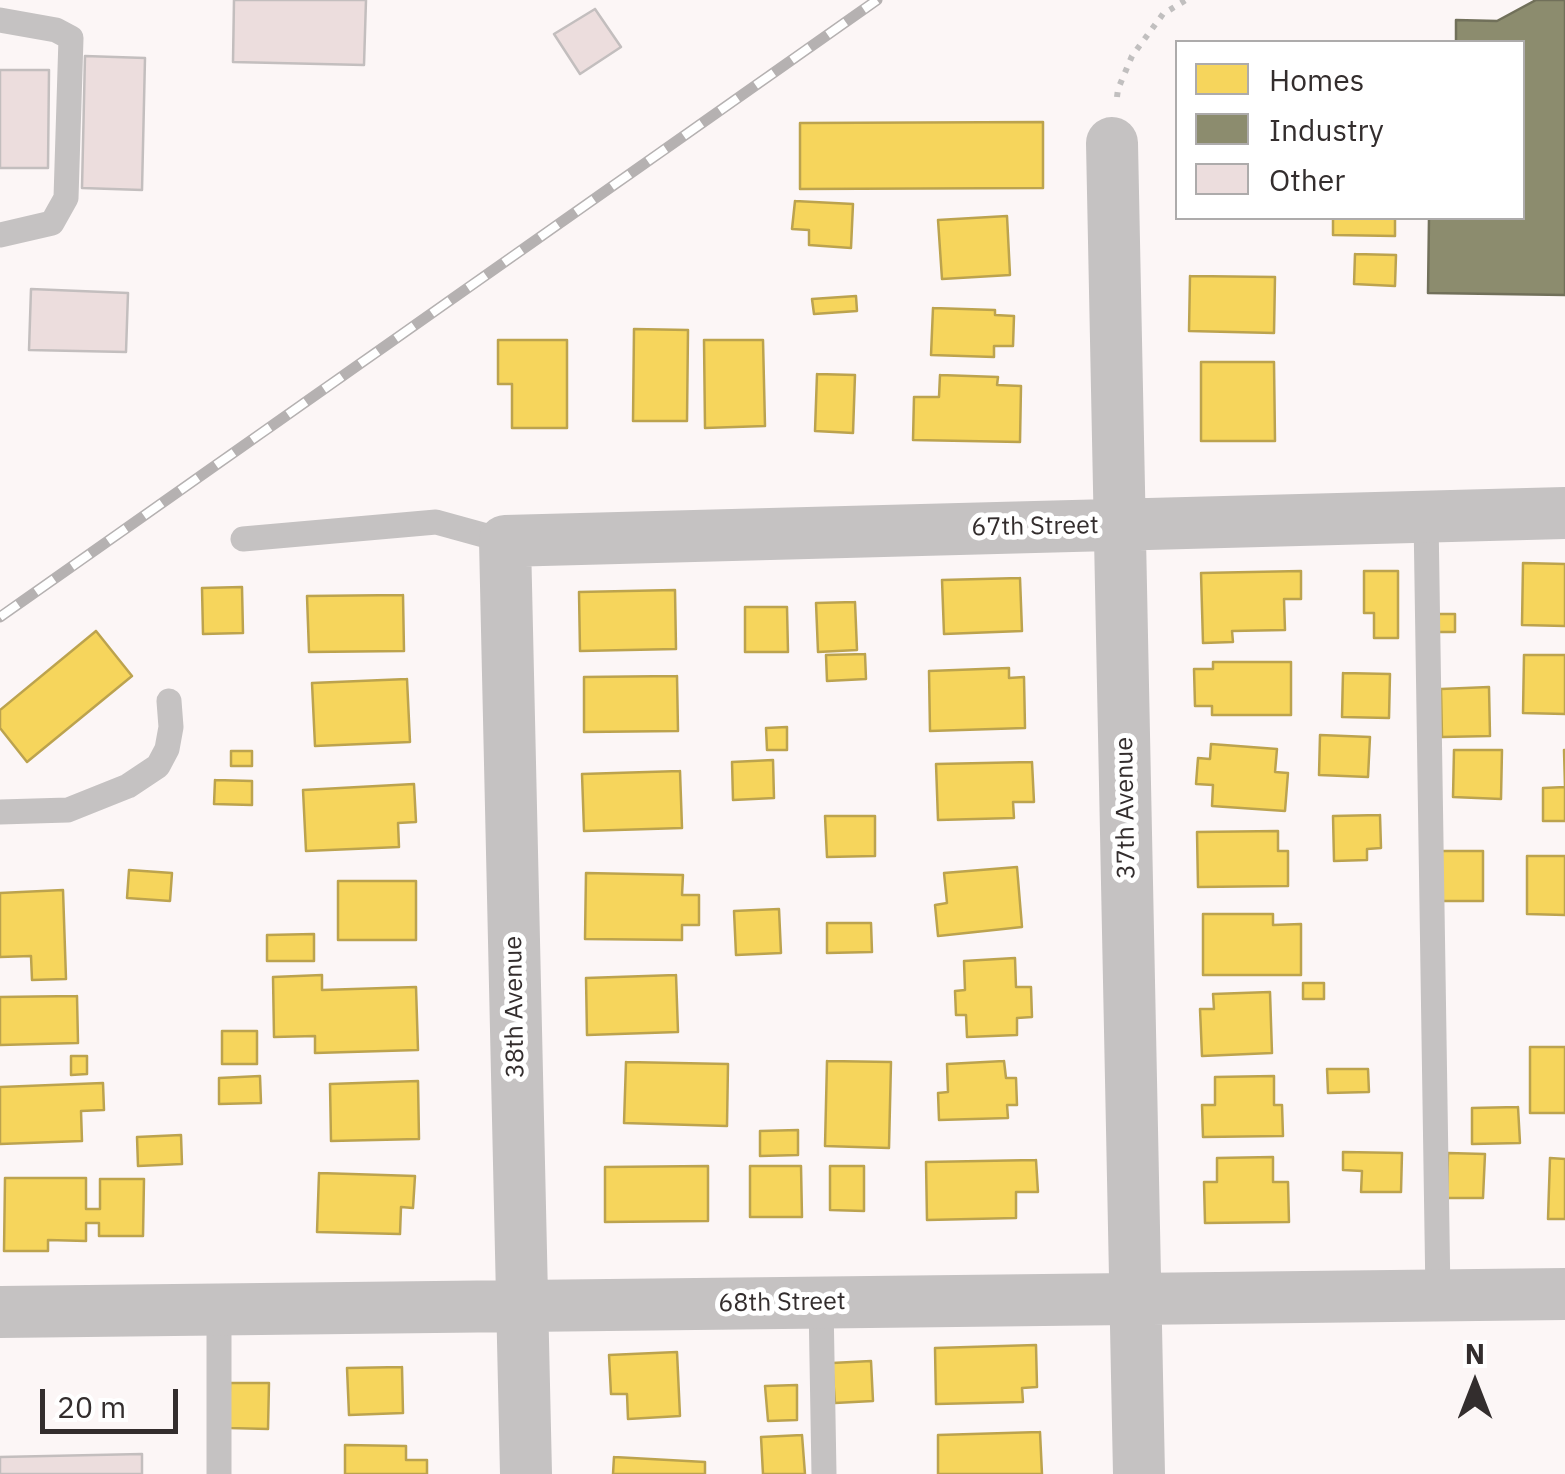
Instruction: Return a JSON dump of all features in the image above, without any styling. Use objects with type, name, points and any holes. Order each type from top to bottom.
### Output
[{"type":"street","name":"37th Avenue","points":[[1112,143],[1139,1474]]},
{"type":"street","name":"67th Street","points":[[505,541],[1565,513]]},
{"type":"street","name":"38th Avenue","points":[[505,541],[526,1474]]},
{"type":"street","name":"68th Street","points":[[0,1312],[1565,1294]]},
{"type":"lane","points":[[0,20],[56,30],[70,38],[66,198],[52,224],[0,234]]},
{"type":"lane","points":[[1426,516],[1438,1296]]},
{"type":"lane","points":[[244,539],[436,522],[505,541]]},
{"type":"lane","points":[[0,812],[68,810],[143,776],[158,766],[166,749],[171,727],[169,701]]},
{"type":"lane","points":[[822,1302],[824,1474]]},
{"type":"lane","points":[[219,1309],[220,1474]]},
{"type":"path","points":[[1112,143],[1118,89],[1132,56],[1163,14],[1186,0]]},
{"type":"building: Homes","points":[[1043,122],[1043,188],[800,189],[800,123]]},
{"type":"building: Homes","points":[[795,201],[853,204],[851,248],[809,245],[809,230],[792,229]]},
{"type":"building: Homes","points":[[1007,216],[1010,275],[942,279],[938,220]]},
{"type":"building: Homes","points":[[1333,220],[1395,220],[1395,236],[1333,235]]},
{"type":"building: Homes","points":[[1355,254],[1396,255],[1395,286],[1354,284]]},
{"type":"building: Homes","points":[[1190,276],[1275,277],[1274,333],[1189,331]]},
{"type":"building: Homes","points":[[856,296],[857,311],[814,314],[812,299]]},
{"type":"building: Homes","points":[[933,308],[995,310],[995,315],[1014,316],[1013,346],[994,346],[994,357],[931,355]]},
{"type":"building: Homes","points":[[634,329],[688,330],[687,421],[633,421]]},
{"type":"building: Homes","points":[[498,340],[567,340],[567,428],[512,428],[512,384],[498,384]]},
{"type":"building: Homes","points":[[704,340],[763,340],[765,426],[705,428]]},
{"type":"building: Homes","points":[[1201,362],[1274,362],[1275,441],[1201,441]]},
{"type":"building: Homes","points":[[817,374],[855,375],[853,433],[815,431]]},
{"type":"building: Homes","points":[[940,375],[998,377],[997,385],[1021,386],[1020,442],[913,440],[914,397],[939,397]]},
{"type":"building: Homes","points":[[1523,563],[1565,564],[1565,626],[1522,625]]},
{"type":"building: Homes","points":[[1301,571],[1301,599],[1284,599],[1285,630],[1232,631],[1233,642],[1203,643],[1201,573]]},
{"type":"building: Homes","points":[[1364,571],[1398,571],[1398,638],[1374,638],[1374,613],[1364,613]]},
{"type":"building: Homes","points":[[1020,578],[1022,631],[944,634],[942,580]]},
{"type":"building: Homes","points":[[242,587],[243,633],[203,634],[202,588]]},
{"type":"building: Homes","points":[[675,590],[676,649],[580,651],[579,592]]},
{"type":"building: Homes","points":[[403,595],[404,651],[309,652],[307,596]]},
{"type":"building: Homes","points":[[855,602],[857,650],[818,652],[816,603]]},
{"type":"building: Homes","points":[[745,607],[787,607],[788,652],[745,652]]},
{"type":"building: Homes","points":[[1438,614],[1455,614],[1455,632],[1438,632]]},
{"type":"building: Homes","points":[[96,631],[132,676],[27,762],[0,728],[0,710]]},
{"type":"building: Homes","points":[[865,654],[866,679],[827,681],[826,655]]},
{"type":"building: Homes","points":[[1524,655],[1565,655],[1565,714],[1523,713]]},
{"type":"building: Homes","points":[[1213,662],[1291,662],[1291,715],[1212,715],[1212,706],[1195,706],[1194,669],[1213,669]]},
{"type":"building: Homes","points":[[1009,668],[1009,678],[1024,677],[1025,728],[930,731],[929,671]]},
{"type":"building: Homes","points":[[1343,673],[1390,674],[1389,718],[1342,717]]},
{"type":"building: Homes","points":[[677,676],[678,731],[584,732],[584,677]]},
{"type":"building: Homes","points":[[407,679],[410,742],[315,746],[312,683]]},
{"type":"building: Homes","points":[[1489,687],[1490,736],[1442,737],[1441,689]]},
{"type":"building: Homes","points":[[787,727],[787,750],[767,750],[766,728]]},
{"type":"building: Homes","points":[[1320,735],[1370,737],[1368,777],[1319,775]]},
{"type":"building: Homes","points":[[1211,744],[1277,749],[1275,772],[1288,773],[1285,811],[1212,806],[1213,785],[1196,784],[1198,758],[1210,759]]},
{"type":"building: Homes","points":[[1454,750],[1502,750],[1501,799],[1453,797]]},
{"type":"building: Homes","points":[[231,751],[252,751],[252,766],[231,766]]},
{"type":"building: Homes","points":[[773,760],[774,798],[733,800],[732,762]]},
{"type":"building: Homes","points":[[1032,762],[1034,802],[1013,802],[1014,818],[938,820],[936,764]]},
{"type":"building: Homes","points":[[680,771],[682,828],[584,831],[582,774]]},
{"type":"building: Homes","points":[[215,780],[252,781],[252,805],[214,804]]},
{"type":"building: Homes","points":[[414,784],[416,822],[398,823],[399,847],[306,851],[303,790]]},
{"type":"building: Homes","points":[[1565,787],[1565,821],[1543,821],[1543,788]]},
{"type":"building: Homes","points":[[1380,815],[1381,848],[1367,849],[1367,860],[1334,861],[1333,816]]},
{"type":"building: Homes","points":[[825,816],[875,816],[875,856],[827,857]]},
{"type":"building: Homes","points":[[1278,831],[1278,851],[1288,851],[1288,886],[1198,887],[1197,832]]},
{"type":"building: Homes","points":[[1438,851],[1483,851],[1483,901],[1438,901]]},
{"type":"building: Homes","points":[[1527,856],[1565,856],[1565,915],[1527,914]]},
{"type":"building: Homes","points":[[1017,867],[1022,927],[938,936],[935,905],[947,903],[944,873]]},
{"type":"building: Homes","points":[[129,870],[172,873],[170,901],[127,898]]},
{"type":"building: Homes","points":[[586,873],[683,875],[682,895],[699,895],[699,925],[682,925],[682,940],[585,939]]},
{"type":"building: Homes","points":[[338,881],[416,881],[416,940],[338,940]]},
{"type":"building: Homes","points":[[63,890],[66,979],[32,980],[31,956],[0,957],[0,893]]},
{"type":"building: Homes","points":[[779,909],[781,953],[736,955],[734,911]]},
{"type":"building: Homes","points":[[1203,914],[1273,914],[1273,925],[1301,924],[1301,975],[1203,975]]},
{"type":"building: Homes","points":[[827,923],[871,923],[872,952],[827,953]]},
{"type":"building: Homes","points":[[314,934],[314,961],[267,961],[267,935]]},
{"type":"building: Homes","points":[[1015,958],[1016,987],[1031,987],[1032,1017],[1017,1018],[1017,1035],[967,1037],[966,1015],[956,1015],[955,991],[965,990],[964,961]]},
{"type":"building: Homes","points":[[322,975],[322,990],[416,987],[418,1050],[315,1053],[315,1036],[274,1037],[273,977]]},
{"type":"building: Homes","points":[[676,975],[678,1032],[587,1035],[586,978]]},
{"type":"building: Homes","points":[[1303,983],[1324,983],[1324,999],[1303,999]]},
{"type":"building: Homes","points":[[1270,992],[1272,1053],[1202,1056],[1200,1009],[1214,1009],[1213,994]]},
{"type":"building: Homes","points":[[77,996],[78,1043],[0,1045],[0,997]]},
{"type":"building: Homes","points":[[222,1031],[257,1031],[257,1064],[222,1064]]},
{"type":"building: Homes","points":[[1530,1047],[1565,1047],[1565,1113],[1530,1113]]},
{"type":"building: Homes","points":[[71,1056],[87,1056],[87,1074],[71,1075]]},
{"type":"building: Homes","points":[[827,1061],[891,1062],[889,1148],[825,1146]]},
{"type":"building: Homes","points":[[1004,1061],[1006,1078],[1016,1078],[1017,1105],[1007,1105],[1008,1118],[939,1120],[938,1093],[948,1092],[947,1064]]},
{"type":"building: Homes","points":[[626,1062],[728,1064],[727,1126],[624,1123]]},
{"type":"building: Homes","points":[[1327,1069],[1368,1069],[1369,1092],[1328,1093]]},
{"type":"building: Homes","points":[[260,1076],[261,1103],[219,1104],[219,1078]]},
{"type":"building: Homes","points":[[1274,1076],[1274,1105],[1282,1105],[1283,1136],[1203,1137],[1202,1105],[1215,1105],[1215,1077]]},
{"type":"building: Homes","points":[[418,1081],[419,1139],[331,1141],[330,1084]]},
{"type":"building: Homes","points":[[103,1083],[104,1110],[81,1111],[82,1141],[0,1144],[0,1087]]},
{"type":"building: Homes","points":[[1518,1107],[1520,1143],[1472,1144],[1472,1108]]},
{"type":"building: Homes","points":[[798,1130],[798,1155],[760,1156],[760,1131]]},
{"type":"building: Homes","points":[[181,1135],[182,1164],[138,1166],[137,1137]]},
{"type":"building: Homes","points":[[1343,1152],[1402,1153],[1401,1192],[1361,1192],[1362,1171],[1343,1170]]},
{"type":"building: Homes","points":[[1448,1153],[1485,1154],[1483,1198],[1447,1198]]},
{"type":"building: Homes","points":[[1273,1157],[1273,1182],[1288,1182],[1289,1222],[1205,1223],[1204,1182],[1217,1182],[1217,1158]]},
{"type":"building: Homes","points":[[1550,1158],[1565,1159],[1565,1219],[1548,1219]]},
{"type":"building: Homes","points":[[1036,1160],[1038,1192],[1016,1192],[1016,1218],[927,1220],[926,1162]]},
{"type":"building: Homes","points":[[708,1166],[708,1221],[605,1222],[605,1167]]},
{"type":"building: Homes","points":[[750,1166],[801,1166],[802,1217],[750,1217]]},
{"type":"building: Homes","points":[[830,1166],[864,1166],[864,1211],[830,1210]]},
{"type":"building: Homes","points":[[319,1173],[415,1176],[413,1208],[401,1207],[400,1234],[317,1232]]},
{"type":"building: Homes","points":[[5,1178],[86,1178],[86,1209],[100,1209],[100,1179],[144,1179],[143,1236],[99,1236],[99,1223],[86,1223],[86,1241],[48,1240],[48,1251],[4,1251]]},
{"type":"building: Homes","points":[[1036,1345],[1037,1387],[1022,1388],[1023,1402],[936,1404],[935,1348]]},
{"type":"building: Homes","points":[[677,1352],[680,1416],[628,1419],[627,1394],[611,1394],[609,1355]]},
{"type":"building: Homes","points":[[871,1361],[873,1401],[835,1403],[832,1363]]},
{"type":"building: Homes","points":[[402,1367],[403,1413],[349,1415],[347,1368]]},
{"type":"building: Homes","points":[[230,1383],[269,1383],[268,1429],[229,1428]]},
{"type":"building: Homes","points":[[797,1385],[797,1420],[768,1421],[765,1386]]},
{"type":"building: Homes","points":[[1040,1432],[1042,1474],[938,1474],[938,1435]]},
{"type":"building: Homes","points":[[802,1435],[805,1474],[763,1474],[761,1437]]},
{"type":"building: Homes","points":[[345,1445],[406,1446],[406,1460],[427,1460],[427,1474],[345,1474]]},
{"type":"building: Homes","points":[[614,1457],[705,1462],[705,1474],[613,1474]]},
{"type":"building: Industry","points":[[1536,0],[1565,0],[1565,295],[1428,293],[1429,220],[1525,220],[1525,40],[1456,40],[1456,20],[1497,21]]},
{"type":"building: Other","points":[[234,0],[366,0],[364,65],[233,62]]},
{"type":"building: Other","points":[[595,9],[621,47],[580,74],[554,34]]},
{"type":"building: Other","points":[[85,56],[145,58],[142,190],[82,188]]},
{"type":"building: Other","points":[[0,70],[49,70],[48,168],[0,168]]},
{"type":"building: Other","points":[[31,289],[128,293],[126,352],[29,350]]},
{"type":"building: Other","points":[[142,1454],[142,1474],[0,1474],[0,1457]]},
{"type":"railway","points":[[0,617],[877,0]]}]
